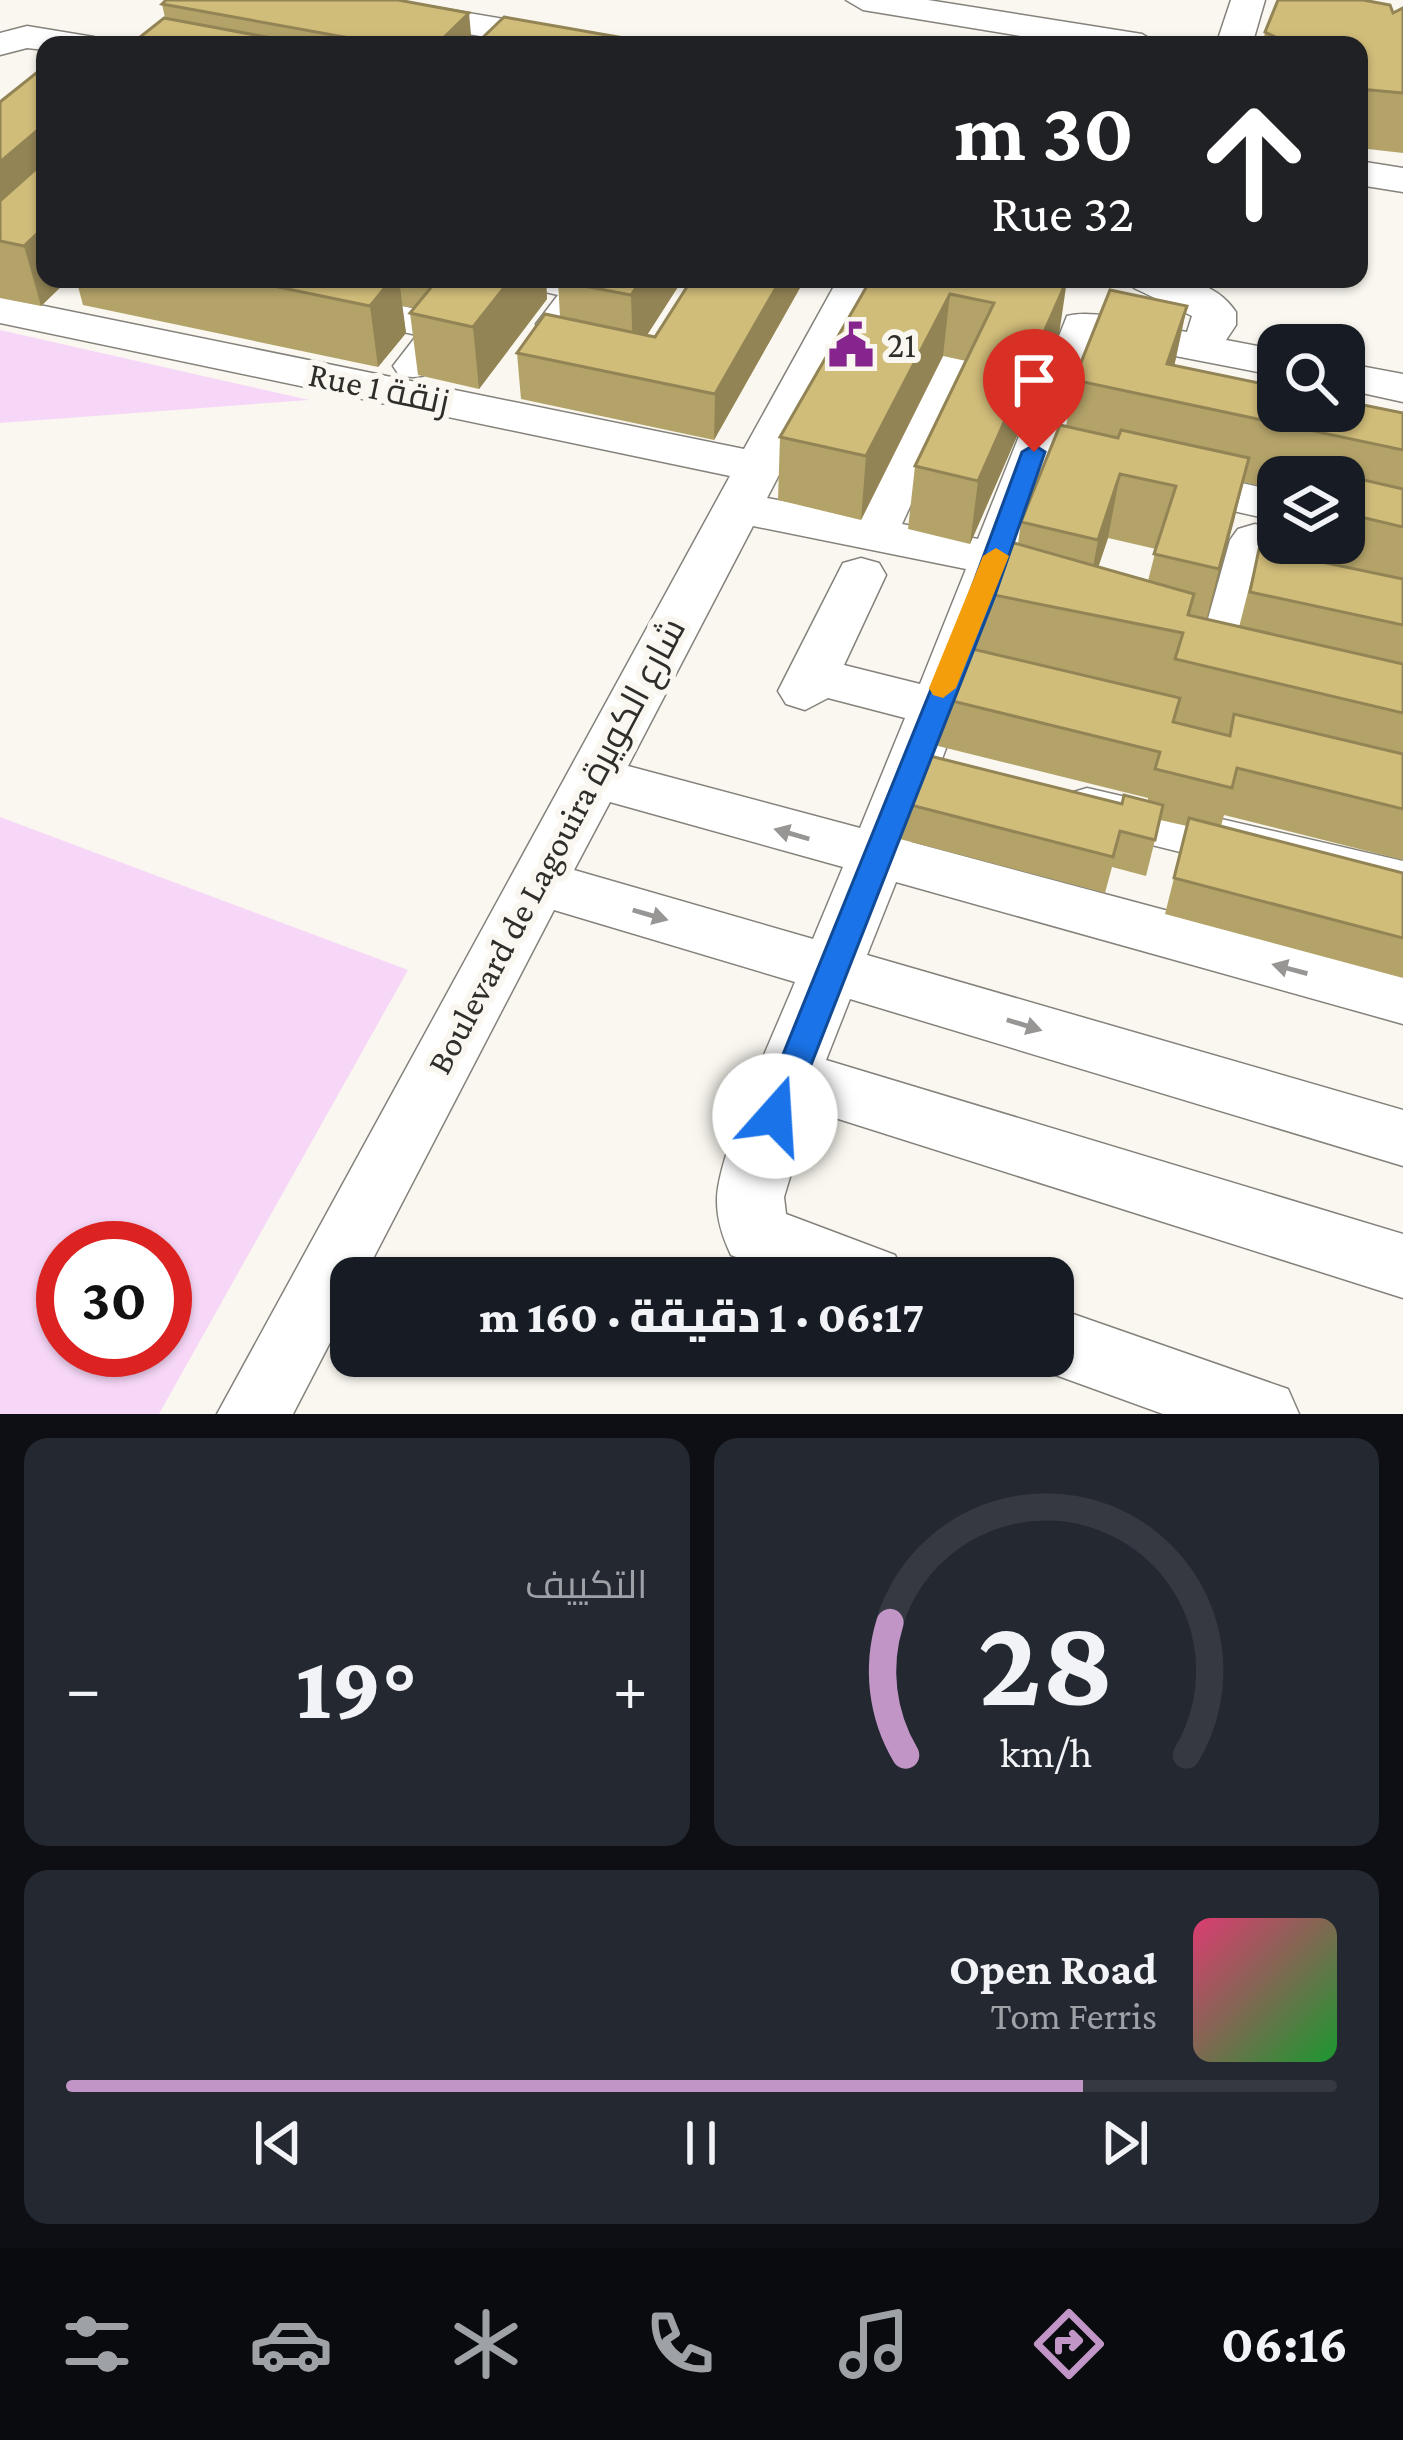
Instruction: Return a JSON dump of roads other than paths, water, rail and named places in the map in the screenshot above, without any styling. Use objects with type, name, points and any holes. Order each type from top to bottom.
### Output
[{"type":"street","points":[[330,0],[508,36]]},
{"type":"street","points":[[515,36],[571,0]]},
{"type":"street","points":[[862,0],[1086,36]]},
{"type":"street","points":[[1237,36],[1248,0]]},
{"type":"street","points":[[0,44],[36,38]]},
{"type":"street","points":[[1368,174],[1403,180]]},
{"type":"street","points":[[48,320],[82,288]]},
{"type":"street","points":[[258,288],[435,326],[439,336],[395,392]]},
{"type":"street","points":[[534,371],[570,288]]},
{"type":"street","name":"Boulevard de Lagouira شارع الكويرة","points":[[254,1414],[747,487],[871,288]]},
{"type":"street","points":[[1172,288],[1197,298],[1214,312],[1214,325],[1198,348]]},
{"type":"street","name":"Rue 1 زنقة","points":[[0,310],[395,392],[534,371],[867,555],[1001,588]]},
{"type":"street","points":[[1037,316],[1257,359]]},
{"type":"street","points":[[816,1257],[755,1233],[750,1197],[788,1076],[874,858],[932,772],[958,691],[1057,457],[1082,325]]},
{"type":"street","points":[[953,365],[808,683],[958,691]]},
{"type":"street","points":[[1365,380],[1403,388]]},
{"type":"street","points":[[1126,472],[1257,502]]},
{"type":"street","points":[[1224,658],[1257,543]]},
{"type":"street","points":[[1245,574],[1403,612]]},
{"type":"street","points":[[594,776],[874,858],[1403,999]]},
{"type":"street","points":[[1044,799],[1403,884]]},
{"type":"street","points":[[538,882],[1403,1138]]},
{"type":"street","points":[[788,1076],[1403,1267]]},
{"type":"street","points":[[1074,1348],[1262,1414]]},
{"type":"place","name":"21","points":[[851,345]]}]
